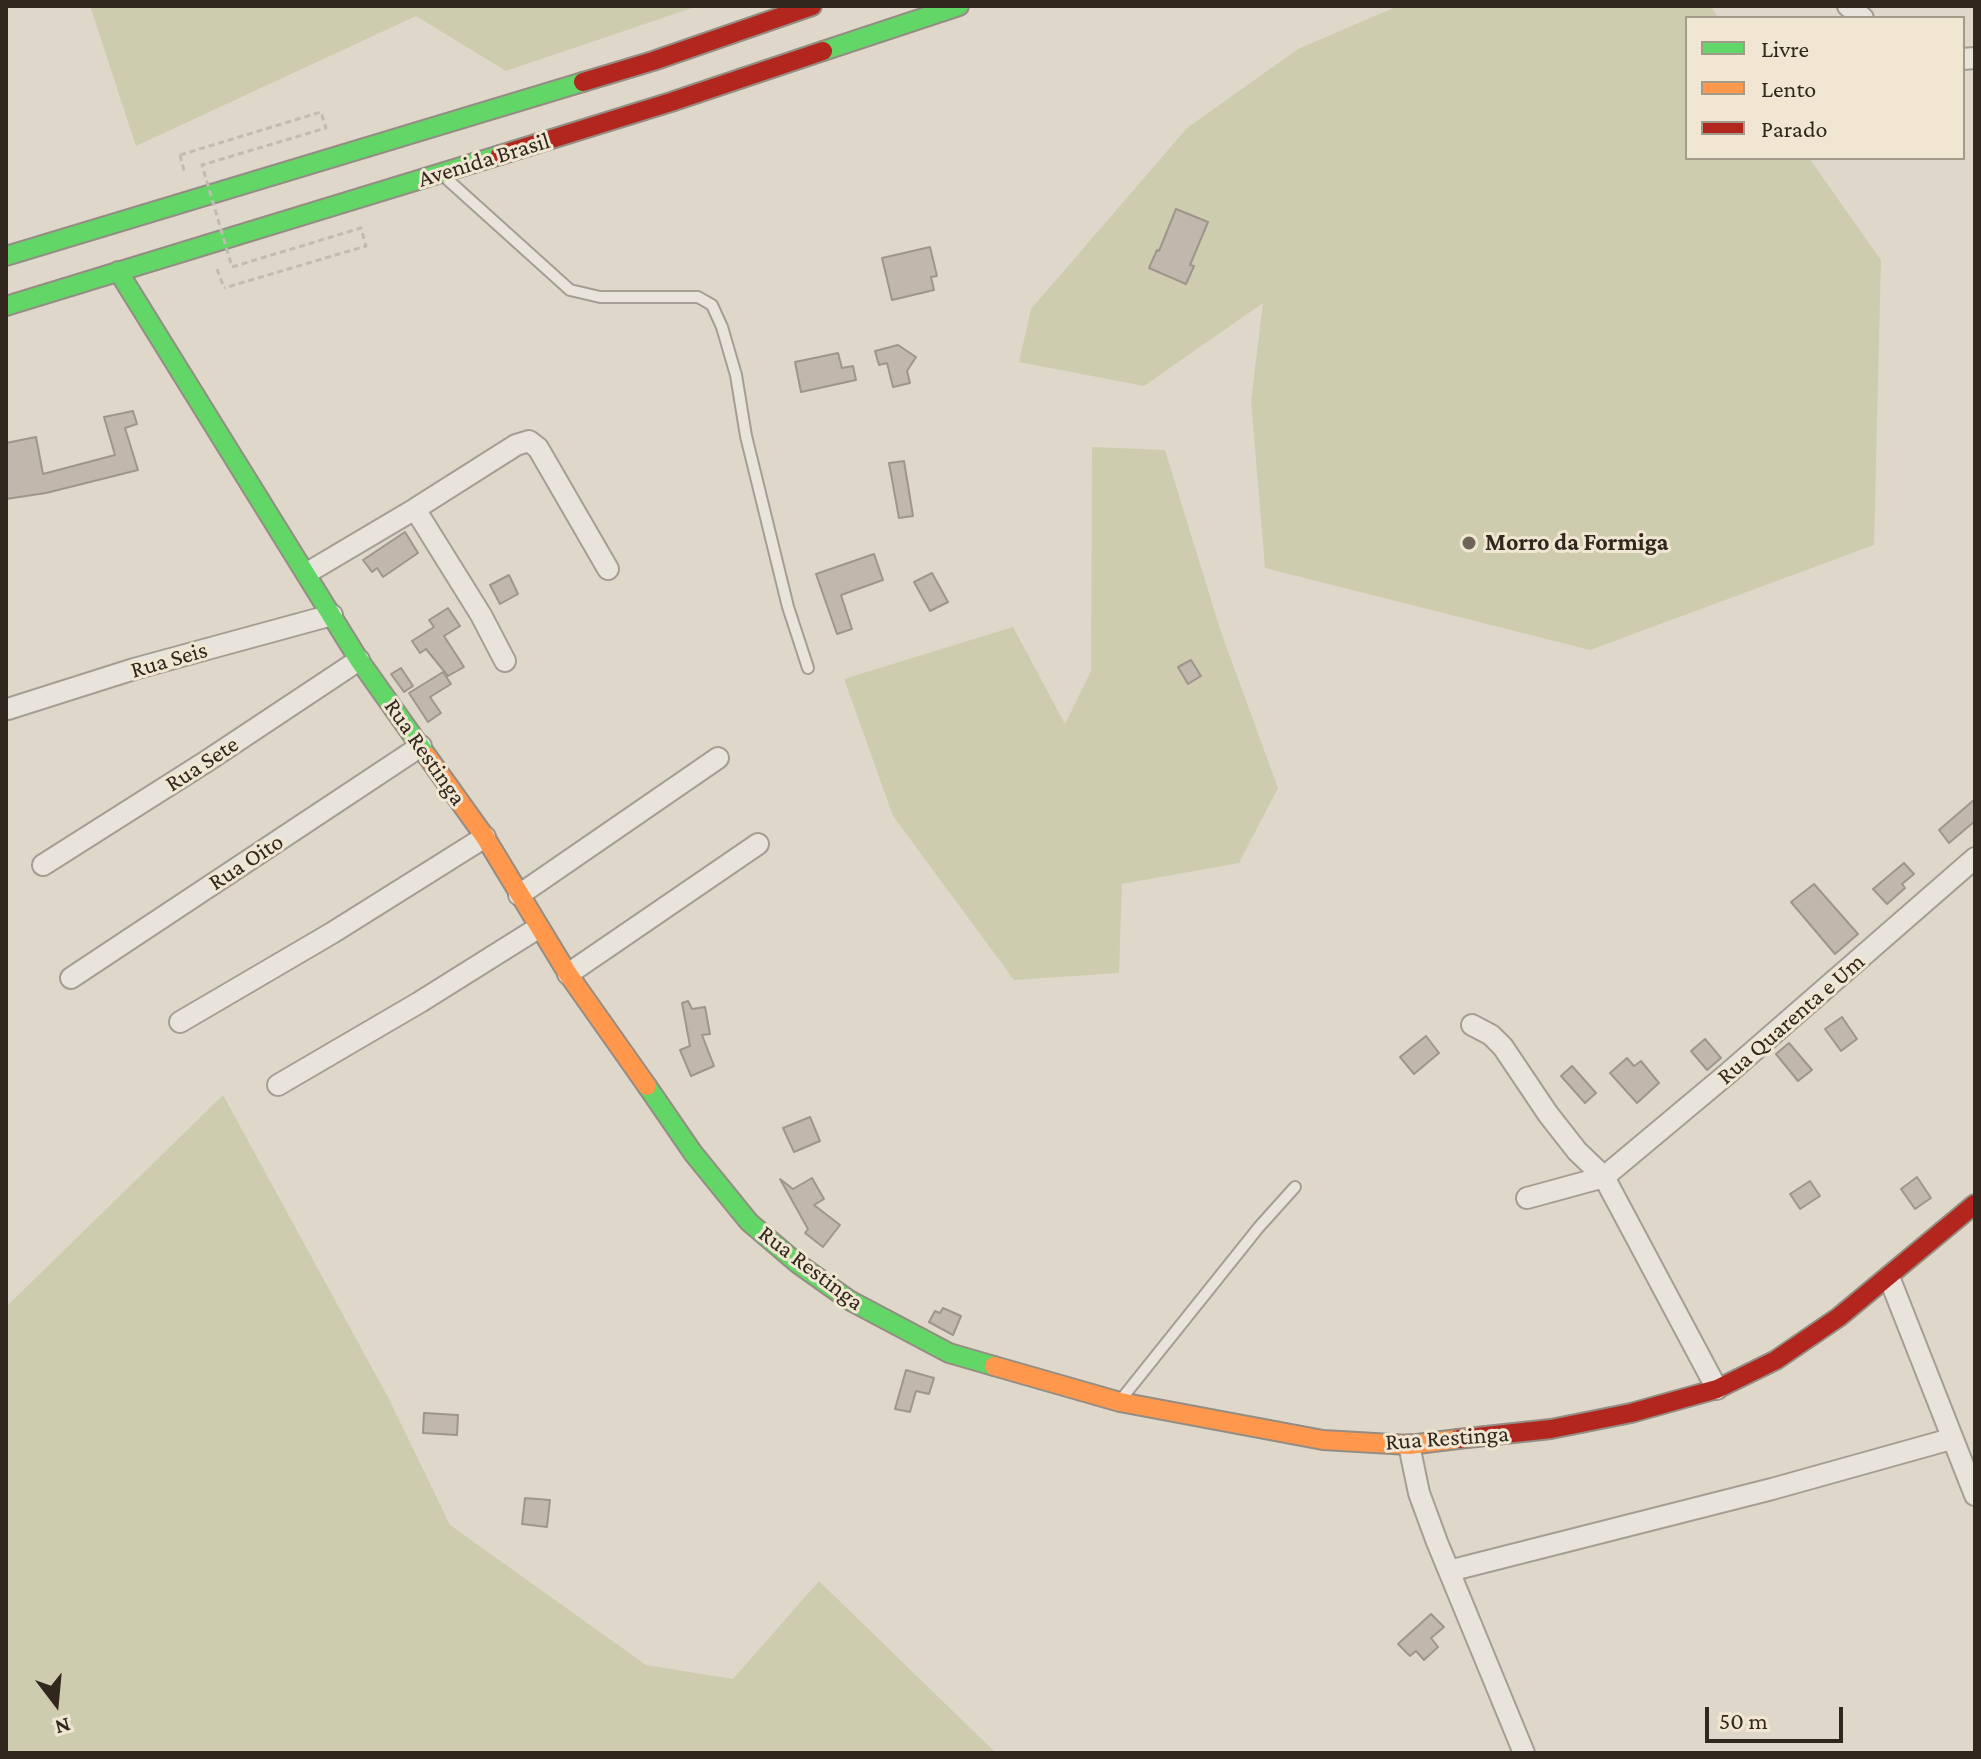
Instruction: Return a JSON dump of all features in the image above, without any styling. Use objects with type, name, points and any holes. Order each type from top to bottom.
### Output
[{"type":"main road","name":"Avenida Brasil","points":[[6,256],[653,61],[812,6]]},
{"type":"main road","name":"Avenida Brasil","points":[[6,306],[671,102],[959,6]]},
{"type":"main road","name":"Rua Restinga","points":[[118,271],[359,660],[485,837],[568,974],[693,1153],[749,1222],[797,1263],[849,1300],[949,1353],[1120,1402],[1323,1440],[1409,1445],[1551,1429],[1631,1413],[1717,1389],[1797,1346],[1839,1317],[1975,1204]]},
{"type":"street","points":[[307,573],[516,445],[529,441],[538,448],[608,569]]},
{"type":"street","points":[[415,509],[481,615],[505,661]]},
{"type":"street","name":"Rua Seis","points":[[8,709],[134,669],[332,615]]},
{"type":"street","name":"Rua Sete","points":[[43,865],[359,660]]},
{"type":"street","name":"Rua Oito","points":[[71,978],[421,746]]},
{"type":"street","points":[[519,895],[718,758]]},
{"type":"street","points":[[180,1022],[332,933],[485,837]]},
{"type":"street","points":[[568,974],[758,844]]},
{"type":"street","name":"Rua Quarenta e Um","points":[[1527,1198],[1604,1177],[1975,858]]},
{"type":"street","points":[[278,1085],[538,928]]},
{"type":"street","points":[[1472,1025],[1491,1035],[1503,1047],[1563,1133],[1604,1177],[1717,1389]]},
{"type":"street","points":[[1889,1277],[1975,1495]]},
{"type":"street","points":[[1449,1571],[1772,1489],[1951,1439]]},
{"type":"street","points":[[1409,1445],[1419,1493],[1524,1753]]},
{"type":"lane","points":[[440,173],[570,290],[600,297],[698,297],[712,305],[736,375],[746,436],[788,607],[808,668]]},
{"type":"lane","points":[[1120,1402],[1259,1227],[1295,1187]]},
{"type":"path","points":[[180,155],[321,112],[326,128],[202,165],[232,267],[361,228],[366,246],[224,288]]},
{"type":"green space","points":[[90,6],[698,6],[506,71],[416,16],[136,146]]},
{"type":"green space","points":[[1398,6],[1711,6],[1717,16],[1685,16],[1685,160],[1810,160],[1881,260],[1874,545],[1590,650],[1265,568],[1251,401],[1263,303],[1144,386],[1019,362],[1031,309],[1187,128],[1298,49]]},
{"type":"green space","points":[[1092,447],[1165,450],[1221,632],[1278,788],[1239,863],[1122,884],[1119,973],[1014,980],[893,816],[844,679],[1013,627],[1065,724],[1091,671]]},
{"type":"green space","points":[[223,1095],[389,1399],[450,1525],[646,1665],[733,1679],[819,1581],[996,1753],[6,1753],[6,1307]]},
{"type":"building","points":[[1176,209],[1208,222],[1190,265],[1194,266],[1186,284],[1149,268]]},
{"type":"building","points":[[930,247],[937,276],[931,277],[934,290],[892,300],[882,258]]},
{"type":"building","points":[[898,345],[916,357],[907,371],[910,383],[893,387],[887,363],[879,365],[875,351]]},
{"type":"building","points":[[838,353],[842,368],[853,366],[856,380],[801,392],[795,362]]},
{"type":"building","points":[[133,411],[137,424],[125,428],[138,470],[46,493],[6,499],[6,443],[36,437],[43,474],[115,455],[104,417]]},
{"type":"building","points":[[904,461],[913,516],[899,518],[889,463]]},
{"type":"building","points":[[405,532],[418,553],[383,577],[377,568],[372,572],[363,560]]},
{"type":"building","points":[[874,554],[883,580],[841,595],[852,629],[837,634],[816,574]]},
{"type":"building","points":[[932,573],[948,602],[930,611],[914,582]]},
{"type":"building","points":[[509,575],[518,594],[500,604],[490,585]]},
{"type":"building","points":[[448,608],[460,626],[444,636],[464,667],[448,676],[426,649],[420,653],[412,641],[434,627],[429,620]]},
{"type":"building","points":[[1191,660],[1201,676],[1188,684],[1178,667]]},
{"type":"building","points":[[401,668],[413,686],[404,692],[391,674]]},
{"type":"building","points":[[443,672],[451,684],[430,697],[441,713],[428,722],[409,693]]},
{"type":"building","points":[[1975,799],[1975,821],[1949,843],[1939,830]]},
{"type":"building","points":[[1904,863],[1914,874],[1902,884],[1905,888],[1887,904],[1873,889]]},
{"type":"building","points":[[1814,884],[1858,934],[1835,954],[1791,902]]},
{"type":"building","points":[[688,1001],[692,1009],[705,1007],[710,1034],[702,1035],[714,1066],[691,1076],[680,1050],[690,1046],[682,1003]]},
{"type":"building","points":[[1842,1017],[1857,1039],[1841,1051],[1825,1029]]},
{"type":"building","points":[[1426,1036],[1439,1053],[1414,1074],[1400,1057]]},
{"type":"building","points":[[1705,1039],[1721,1058],[1707,1070],[1691,1051]]},
{"type":"building","points":[[1789,1043],[1812,1070],[1798,1081],[1776,1054]]},
{"type":"building","points":[[1627,1058],[1634,1066],[1641,1061],[1659,1083],[1637,1103],[1610,1073]]},
{"type":"building","points":[[1572,1066],[1596,1093],[1585,1103],[1561,1076]]},
{"type":"building","points":[[810,1117],[820,1141],[794,1152],[783,1128]]},
{"type":"building","points":[[1917,1177],[1931,1198],[1915,1209],[1901,1189]]},
{"type":"building","points":[[812,1178],[824,1199],[814,1205],[840,1225],[823,1247],[805,1233],[808,1229],[780,1179],[793,1189]]},
{"type":"building","points":[[1810,1181],[1820,1196],[1800,1209],[1790,1194]]},
{"type":"building","points":[[943,1308],[961,1316],[953,1335],[929,1322],[935,1311],[940,1313]]},
{"type":"building","points":[[906,1370],[934,1378],[929,1394],[916,1391],[910,1412],[895,1409]]},
{"type":"building","points":[[424,1413],[458,1415],[457,1435],[423,1433]]},
{"type":"building","points":[[525,1498],[550,1500],[547,1527],[522,1524]]},
{"type":"building","points":[[1431,1614],[1444,1627],[1431,1638],[1438,1647],[1424,1660],[1416,1651],[1410,1656],[1398,1644]]},
{"type":"traffic: fast","points":[[823,51],[959,6]]},
{"type":"traffic: fast","points":[[6,256],[583,82]]},
{"type":"traffic: fast","points":[[6,306],[500,155]]},
{"type":"traffic: fast","points":[[118,271],[359,660],[427,756]]},
{"type":"traffic: fast","points":[[647,1086],[693,1153],[749,1222],[797,1263],[849,1300],[949,1353],[994,1366]]},
{"type":"traffic: slow","points":[[427,756],[485,837],[568,974],[647,1086]]},
{"type":"traffic: slow","points":[[994,1366],[1120,1402],[1323,1440],[1409,1445],[1458,1439]]},
{"type":"traffic: jam","points":[[583,82],[812,6]]},
{"type":"traffic: jam","points":[[500,155],[823,51]]},
{"type":"traffic: jam","points":[[1458,1439],[1551,1429],[1631,1413],[1717,1389],[1776,1360],[1839,1317],[1975,1204]]},
{"type":"place","name":"Morro da Formiga","points":[[1469,543]]}]
